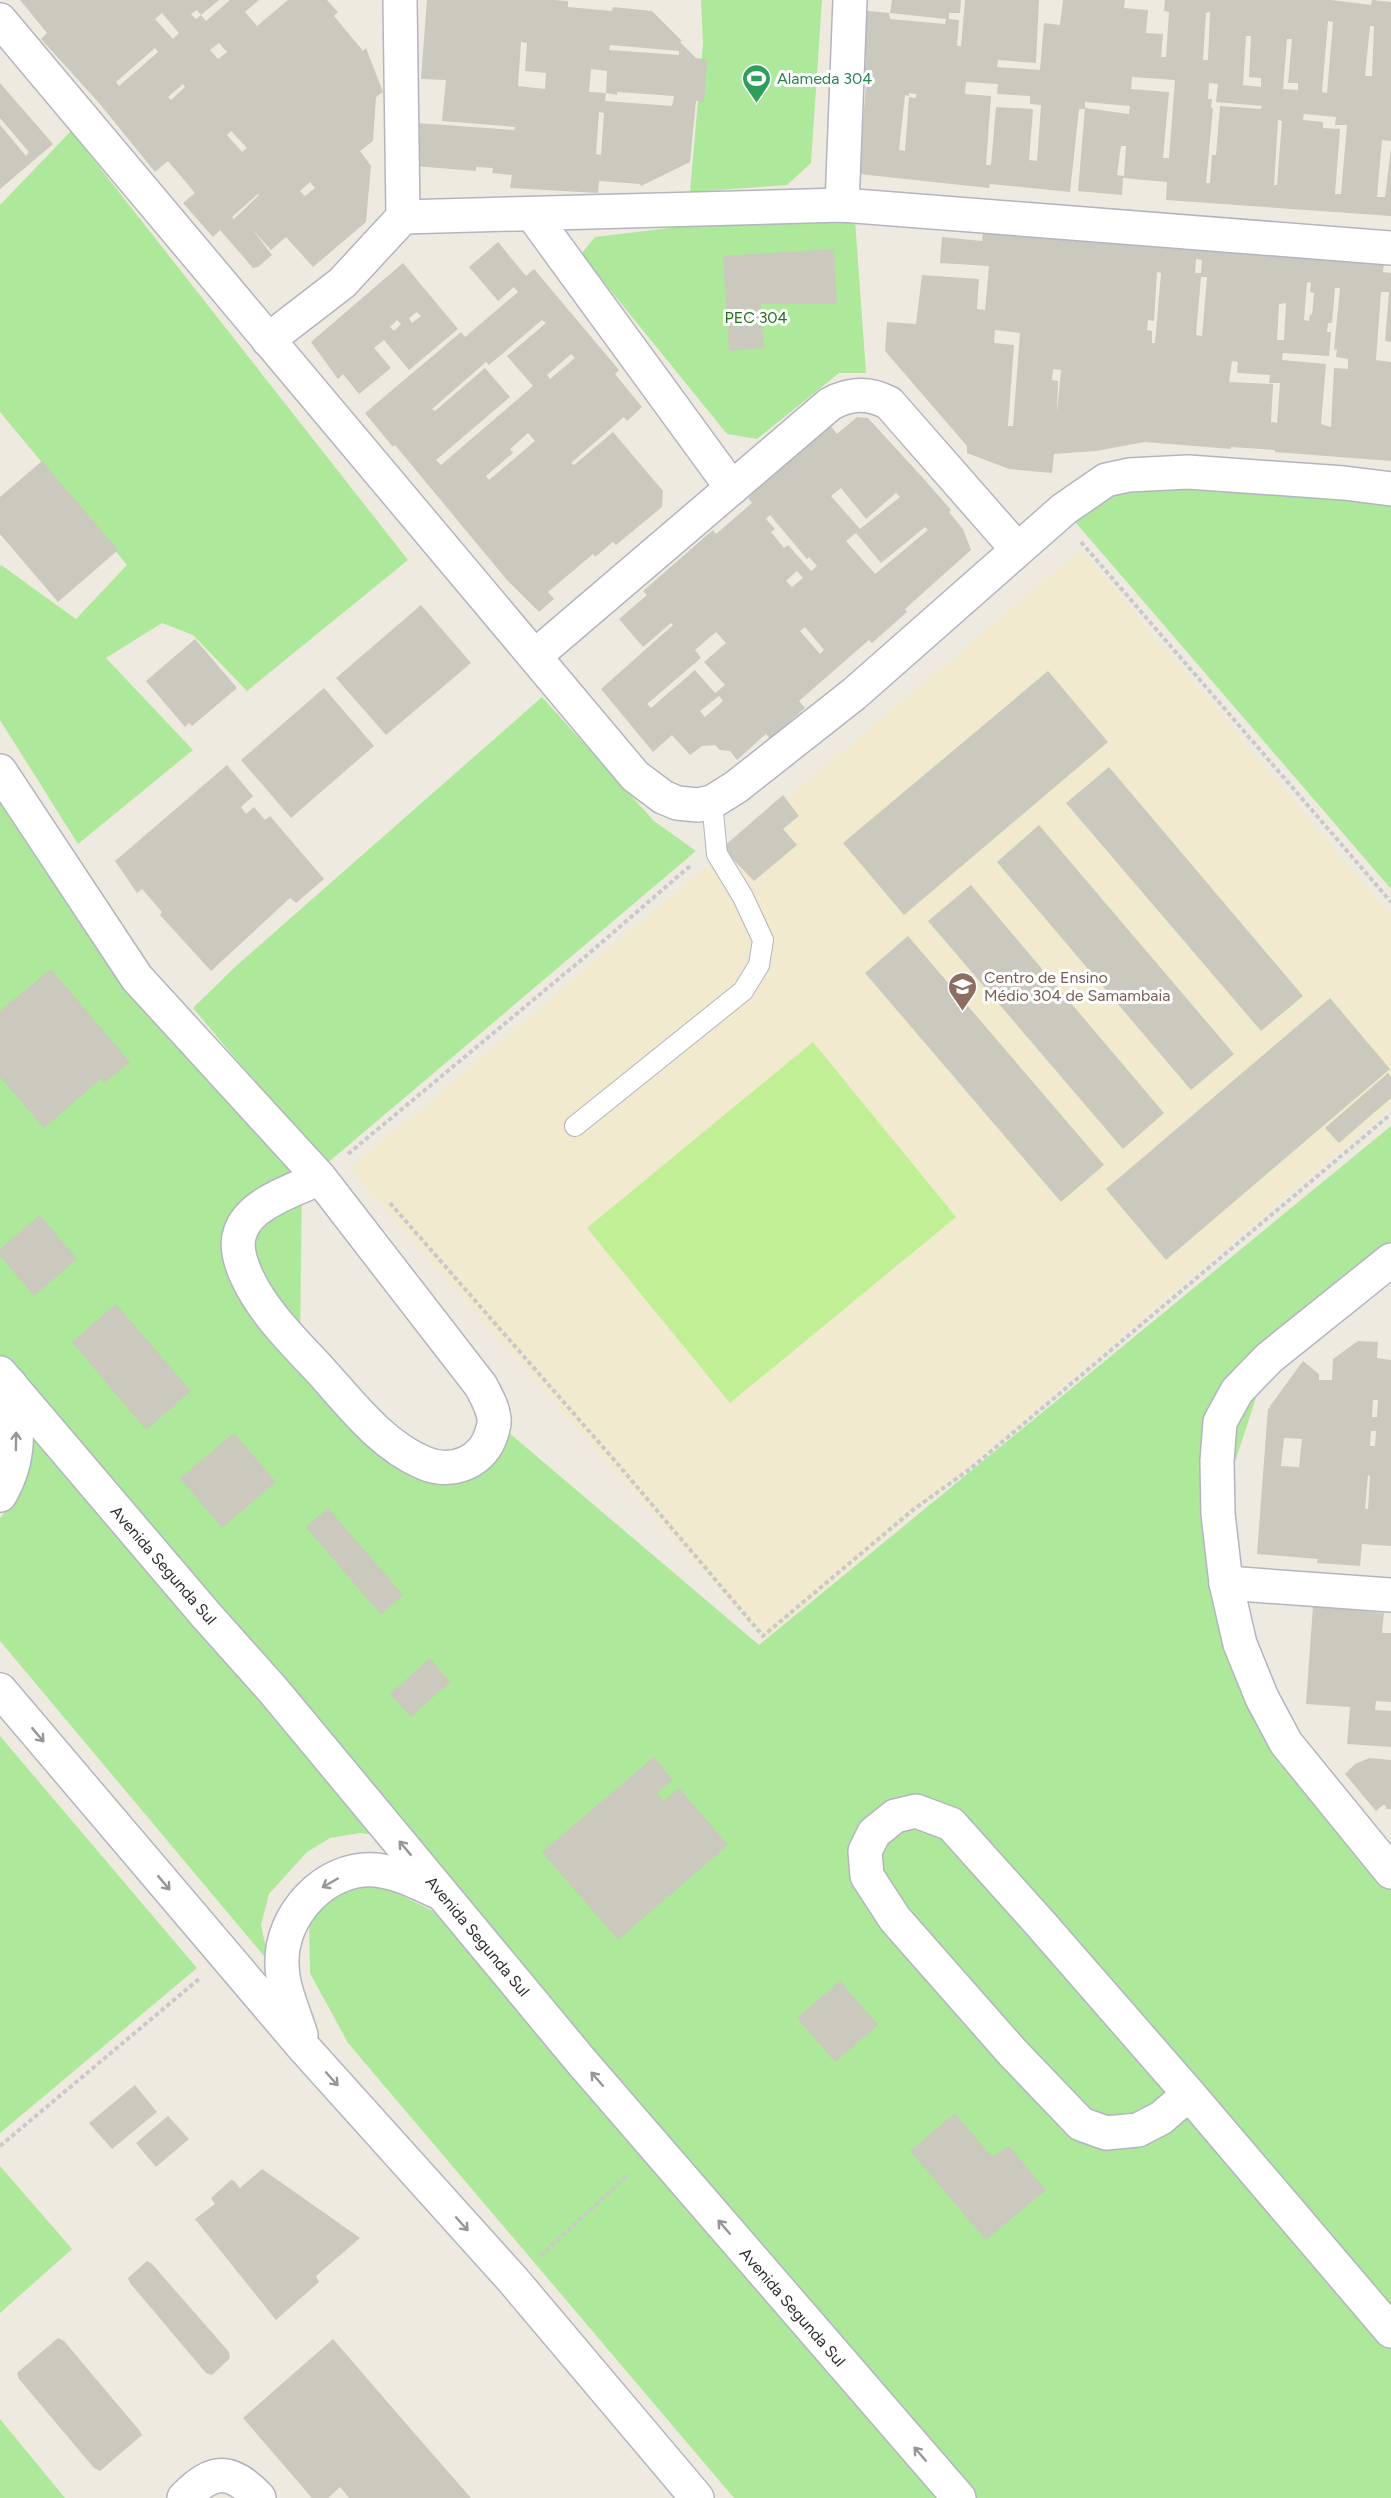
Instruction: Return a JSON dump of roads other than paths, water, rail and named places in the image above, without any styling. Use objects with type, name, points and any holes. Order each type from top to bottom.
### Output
[{"type":"street","points":[[268,340],[342,283],[403,217],[400,0]]},
{"type":"street","points":[[842,205],[850,0]]},
{"type":"street","points":[[0,20],[635,776],[663,797],[677,803],[698,805],[712,802],[736,787],[854,694],[1017,549],[1096,486],[1128,475],[1188,472],[1344,483],[1391,489]]},
{"type":"street","points":[[403,217],[842,205],[1391,248]]},
{"type":"street","points":[[532,214],[732,488]]},
{"type":"street","points":[[535,656],[830,404],[858,394],[876,396],[889,403],[1017,549]]},
{"type":"street","points":[[0,771],[137,978],[320,1178],[481,1386],[490,1403],[495,1421],[490,1440],[479,1457],[460,1466],[442,1468],[425,1464],[402,1451],[371,1427],[300,1348],[262,1302],[247,1277],[238,1250],[240,1233],[248,1220],[266,1203],[320,1178]]},
{"type":"street","points":[[1391,1260],[1269,1358],[1237,1390],[1220,1422],[1217,1461],[1218,1514],[1226,1583],[1240,1644],[1262,1698],[1286,1743],[1391,1872]]},
{"type":"street","points":[[0,1496],[12,1472],[17,1446],[16,1415],[5,1378]]},
{"type":"street","name":"Avenida Segunda Sul","points":[[5,1378],[206,1615],[273,1690],[656,2148],[958,2498]]},
{"type":"street","points":[[1226,1583],[1391,1595]]},
{"type":"street","points":[[0,1690],[304,2049],[513,2280],[698,2498]]},
{"type":"street","points":[[1189,2094],[1161,2118],[1138,2130],[1106,2133],[1081,2124],[1013,2053],[895,1919],[867,1876],[865,1851],[874,1833],[895,1816],[916,1811],[951,1824],[1189,2094],[1391,2331]]},
{"type":"street","points":[[304,2049],[287,1991],[282,1964],[285,1941],[293,1916],[302,1903],[335,1880],[351,1873],[368,1870],[404,1878],[444,1895]]},
{"type":"street","points":[[184,2498],[200,2483],[212,2476],[226,2475],[244,2484],[259,2498]]},
{"type":"lane","points":[[575,1126],[743,991],[759,965],[763,940],[755,921],[717,854],[714,845],[712,802]]},
{"type":"place","name":"Alameda 304","points":[[756,104]]},
{"type":"place","name":"Centro de Ensino Médio 304 de Samambaia","points":[[963,1012]]},
{"type":"park label","name":"PEC 304","points":[[756,317]]}]
